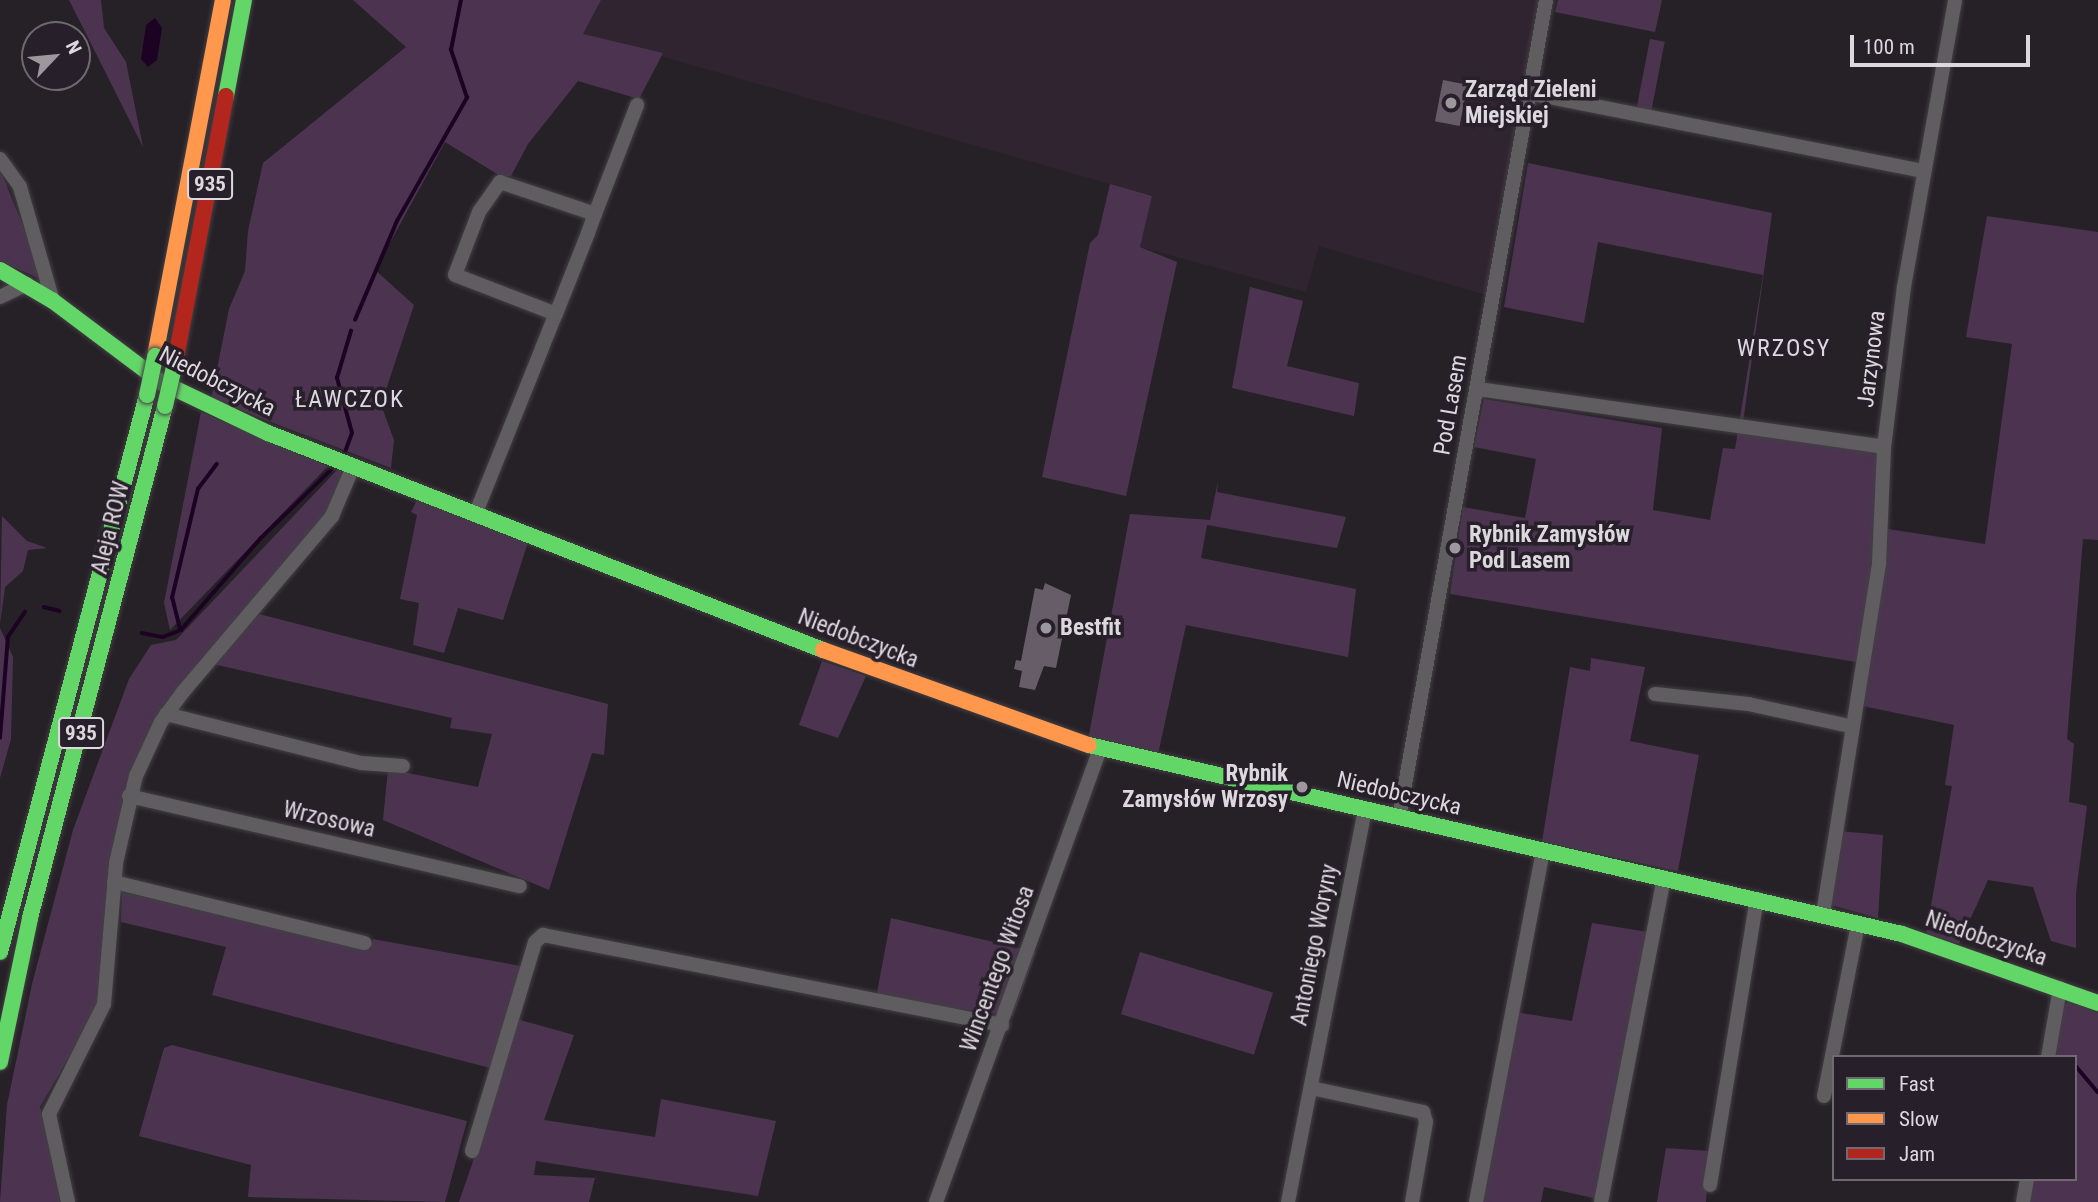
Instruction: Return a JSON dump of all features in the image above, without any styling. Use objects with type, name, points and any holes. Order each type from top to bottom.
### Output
[{"type":"street","name":"Aleja ROW","points":[[0,952],[147,394],[223,0]]},
{"type":"street","name":"Aleja ROW","points":[[0,1062],[30,918],[174,368],[244,0]]},
{"type":"street","name":"Pod Lasem","points":[[1399,818],[1546,0]]},
{"type":"street","name":"Jarzynowa","points":[[1823,914],[1850,726],[1879,563],[1884,447],[1924,172],[1955,0]]},
{"type":"street","points":[[1529,93],[1924,172]]},
{"type":"street","points":[[475,515],[637,105]]},
{"type":"street","points":[[0,159],[20,187],[53,301]]},
{"type":"street","points":[[556,314],[455,275],[475,220],[504,181],[595,214]]},
{"type":"street","name":"Niedobczycka","points":[[0,270],[53,301],[161,382],[353,467],[936,694],[1100,750],[1823,914],[2060,988],[2098,1003]]},
{"type":"street","points":[[0,298],[27,284]]},
{"type":"street","points":[[1478,389],[1884,447]]},
{"type":"street","points":[[68,1202],[49,1114],[104,1004],[114,882],[129,796],[166,715],[324,527],[353,467]]},
{"type":"street","points":[[1655,694],[1748,704],[1850,726]]},
{"type":"street","points":[[166,715],[361,763],[403,766]]},
{"type":"street","name":"Wincentego Witosa","points":[[936,1202],[1100,750]]},
{"type":"street","name":"Wrzosowa","points":[[129,796],[520,886]]},
{"type":"street","name":"Antoniego Woryny","points":[[1289,1202],[1365,810]]},
{"type":"street","points":[[1476,1202],[1543,850]]},
{"type":"street","points":[[1601,1202],[1664,877]]},
{"type":"street","points":[[114,882],[365,943]]},
{"type":"street","points":[[1710,1185],[1758,899]]},
{"type":"street","points":[[1824,1096],[1857,924]]},
{"type":"street","points":[[472,1150],[535,942],[543,935],[1002,1025]]},
{"type":"street","points":[[2048,1055],[2060,988]]},
{"type":"street","points":[[1311,1088],[1423,1112],[1426,1122],[1412,1202]]},
{"type":"street","points":[[2023,1202],[2027,1181]]},
{"type":"shaded area","points":[[69,0],[101,0],[104,28],[126,62],[143,147],[91,44],[91,21],[80,21]]},
{"type":"shaded area","points":[[353,0],[601,0],[583,34],[663,53],[639,99],[578,81],[528,144],[511,176],[502,177],[445,142],[375,270],[414,305],[381,405],[394,440],[391,468],[211,399],[229,309],[245,271],[248,231],[263,163],[406,47]]},
{"type":"shaded area","points":[[601,0],[1540,0],[1486,295],[1319,246],[1306,292],[1140,247],[1152,196],[583,34]]},
{"type":"shaded area","points":[[1558,0],[1662,0],[1655,32],[1555,12]]},
{"type":"shaded area","points":[[155,18],[162,28],[157,60],[148,67],[141,59],[146,25]]},
{"type":"shaded area","points":[[1650,39],[1665,42],[1651,112],[1636,109]]},
{"type":"shaded area","points":[[1528,163],[1772,213],[1743,423],[1890,440],[1888,529],[1985,544],[2012,344],[1966,337],[1987,216],[2098,232],[2098,540],[2083,539],[2067,739],[2074,744],[2069,802],[2087,806],[2076,893],[2076,948],[2051,941],[2033,887],[1988,880],[1959,944],[1926,934],[1952,786],[1945,785],[1954,725],[1863,706],[1856,662],[1450,594],[1463,507],[1525,518],[1536,459],[1474,447],[1484,399],[1662,428],[1653,510],[1710,520],[1723,448],[1735,449],[1763,275],[1598,242],[1584,323],[1504,307]]},
{"type":"shaded area","points":[[0,169],[32,248],[38,278],[0,261]]},
{"type":"shaded area","points":[[1110,184],[1152,196],[1140,247],[1177,262],[1126,496],[1042,477],[1090,243],[1098,235]]},
{"type":"shaded area","points":[[1250,287],[1303,301],[1287,366],[1359,383],[1354,416],[1232,388]]},
{"type":"shaded area","points":[[201,412],[328,466],[170,630],[164,603]]},
{"type":"shaded area","points":[[338,469],[346,474],[331,511],[182,687],[123,798],[100,1004],[40,1107],[62,1202],[0,1202],[7,1105],[32,984],[73,830],[129,679],[151,645],[176,640]]},
{"type":"shaded area","points":[[1218,481],[1217,492],[1346,517],[1337,548],[1207,525],[1201,558],[1356,589],[1348,657],[1186,625],[1157,759],[1088,740],[1130,514],[1210,520]]},
{"type":"shaded area","points":[[418,498],[528,542],[503,620],[458,608],[444,653],[413,645],[419,603],[400,599],[417,515],[411,512]]},
{"type":"shaded area","points":[[2,516],[27,541],[47,548],[28,550],[23,571],[5,587],[0,624]]},
{"type":"shaded area","points":[[259,614],[608,704],[604,755],[592,753],[549,890],[383,820],[388,769],[478,787],[492,734],[450,728],[452,718],[213,664]]},
{"type":"shaded area","points":[[0,628],[13,657],[11,739],[0,778]]},
{"type":"shaded area","points":[[1591,658],[1645,667],[1630,741],[1699,755],[1678,871],[1542,842],[1570,667],[1590,671]]},
{"type":"shaded area","points":[[822,661],[866,676],[838,738],[799,725]]},
{"type":"shaded area","points":[[1839,831],[1883,835],[1878,918],[1831,905]]},
{"type":"shaded area","points":[[122,892],[370,949],[373,939],[526,967],[513,1018],[574,1035],[544,1120],[655,1137],[661,1099],[776,1121],[758,1196],[536,1161],[534,1175],[595,1178],[589,1202],[459,1202],[487,1121],[490,1068],[212,995],[226,947],[121,922]]},
{"type":"shaded area","points":[[891,918],[1036,952],[1013,1016],[876,998]]},
{"type":"shaded area","points":[[1592,923],[1648,932],[1598,1199],[1544,1187],[1541,1202],[1478,1202],[1514,1012],[1572,1021]]},
{"type":"shaded area","points":[[1140,952],[1273,993],[1254,1055],[1121,1014]]},
{"type":"shaded area","points":[[2070,1001],[2098,1013],[2098,1202],[2028,1202],[2032,1181],[2077,1181],[2077,1055],[2053,1055],[2060,1008]]},
{"type":"shaded area","points":[[172,1045],[467,1121],[445,1202],[248,1197],[251,1165],[139,1136],[164,1048]]},
{"type":"shaded area","points":[[1666,1148],[1709,1151],[1706,1202],[1657,1202]]},
{"type":"building","name":"Zarząd Zieleni Miejskiej","points":[[1443,80],[1468,85],[1460,126],[1435,121]]},
{"type":"building","name":"Bestfit","points":[[1045,583],[1071,595],[1056,668],[1044,666],[1035,690],[1019,687],[1022,671],[1014,669],[1016,660],[1021,661],[1035,588],[1043,590]]},
{"type":"waterway","points":[[355,320],[397,221],[467,98],[451,50],[461,0]]},
{"type":"waterway","points":[[344,455],[352,433],[337,378],[351,331]]},
{"type":"waterway","points":[[180,629],[172,598],[198,489],[217,464]]},
{"type":"waterway","points":[[142,633],[163,637],[181,630],[260,539],[332,469]]},
{"type":"waterway","points":[[44,607],[60,611]]},
{"type":"waterway","points":[[0,738],[8,637],[25,612]]},
{"type":"waterway","points":[[2077,1067],[2098,1092]]},
{"type":"traffic: fast","points":[[226,96],[244,0]]},
{"type":"traffic: fast","points":[[0,270],[53,301],[161,382],[268,433],[823,650]]},
{"type":"traffic: fast","points":[[147,395],[155,356]]},
{"type":"traffic: fast","points":[[165,406],[174,368]]},
{"type":"traffic: fast","points":[[0,952],[147,395]]},
{"type":"traffic: fast","points":[[0,1062],[30,918],[165,406]]},
{"type":"traffic: fast","points":[[1089,745],[1902,934],[2098,1003]]},
{"type":"traffic: slow","points":[[155,356],[223,0]]},
{"type":"traffic: slow","points":[[823,650],[1089,745]]},
{"type":"traffic: jam","points":[[174,368],[226,96]]},
{"type":"place","name":"Zarząd Zieleni Miejskiej","points":[[1451,103]]},
{"type":"place","name":"Rybnik Zamysłów Pod Lasem","points":[[1455,548]]},
{"type":"place","name":"Bestfit","points":[[1046,628]]},
{"type":"place","name":"Rybnik Zamysłów Wrzosy","points":[[1302,787]]},
{"type":"district","name":"WRZOSY","points":[[1784,349]]},
{"type":"district","name":"ŁAWCZOK","points":[[350,400]]}]
